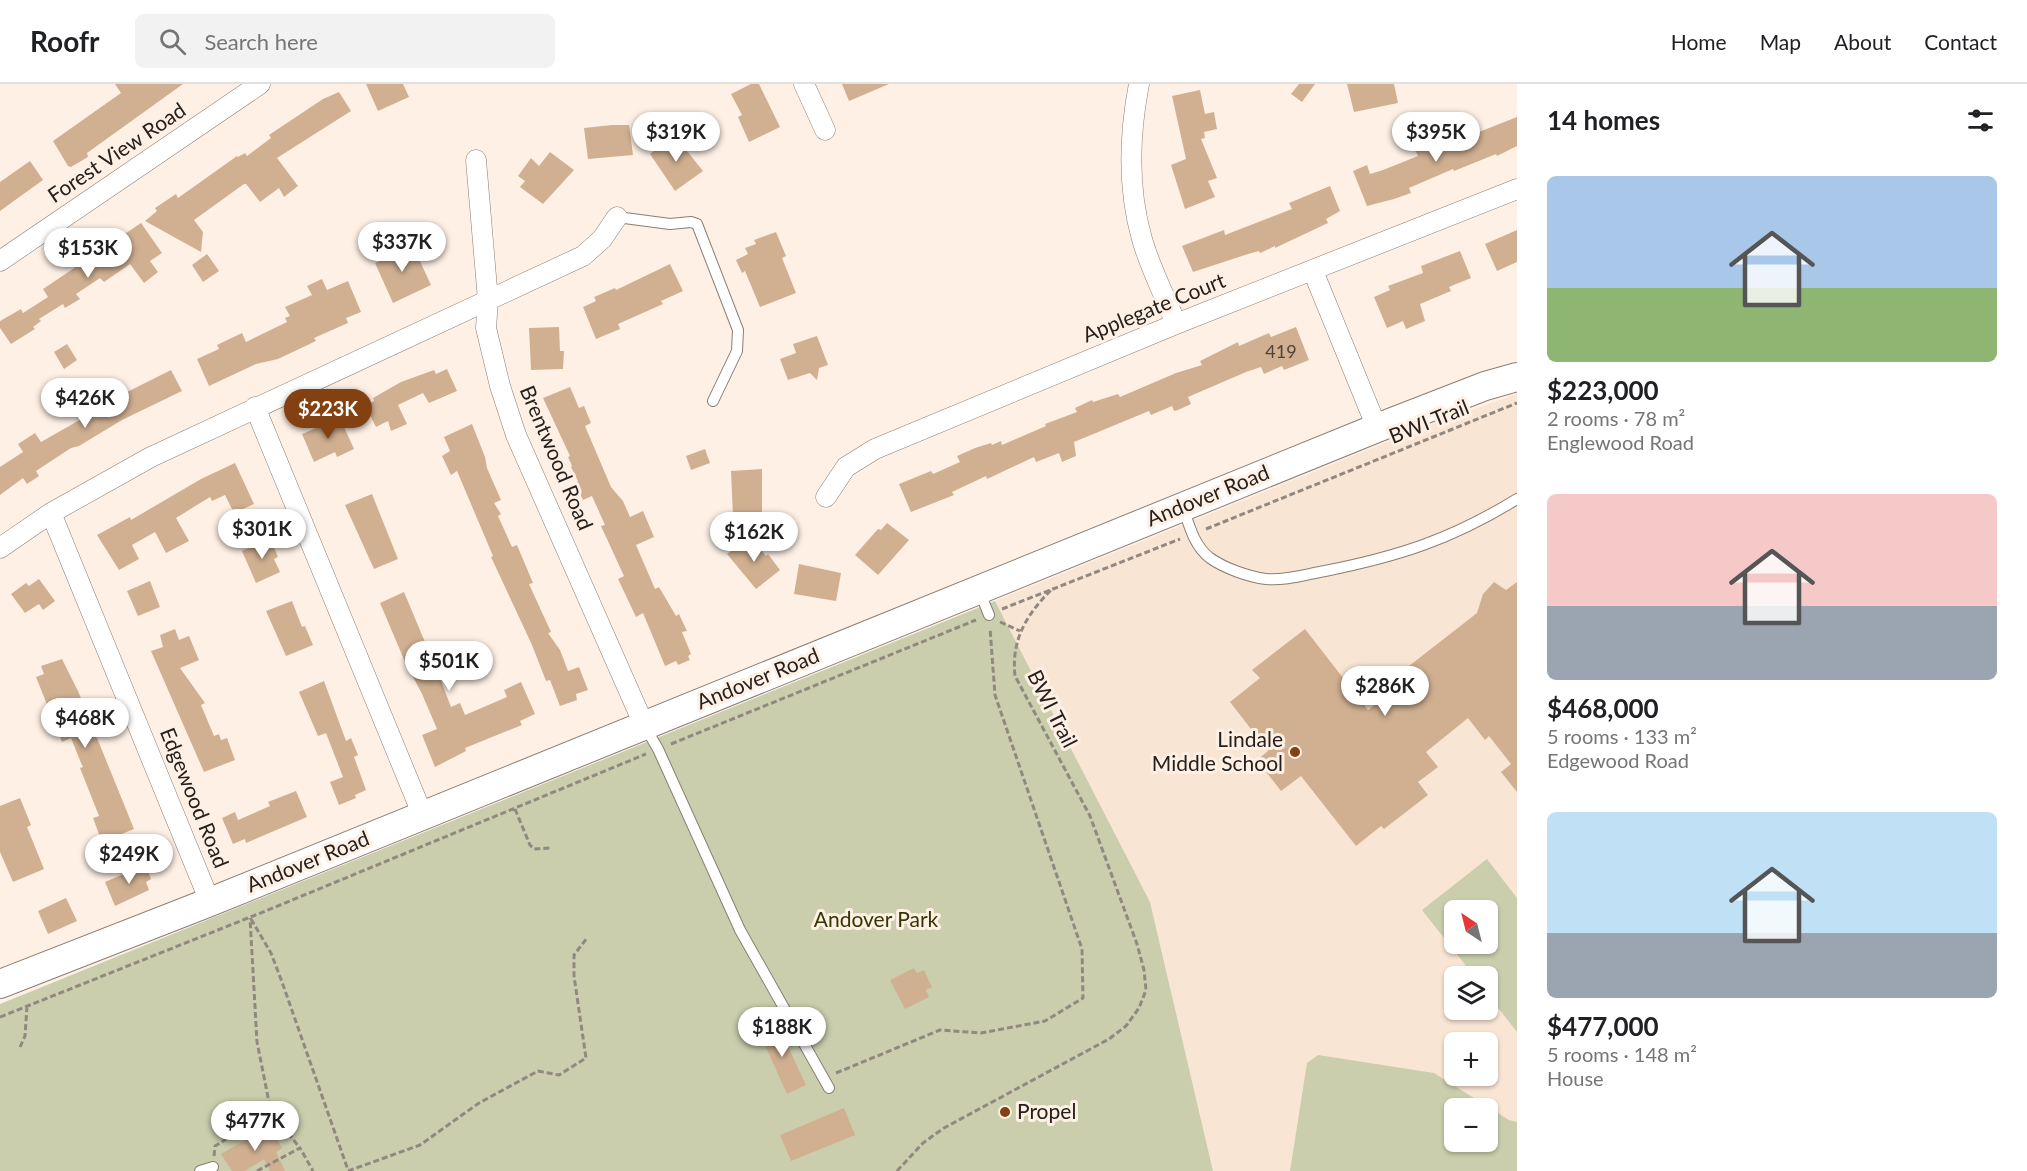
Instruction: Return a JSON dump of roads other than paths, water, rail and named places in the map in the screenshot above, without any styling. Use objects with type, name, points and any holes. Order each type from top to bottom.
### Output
[{"type":"street","name":"Forest View Road","points":[[0,261],[260,84]]},
{"type":"street","points":[[804,84],[825,130]]},
{"type":"street","points":[[1139,84],[1131,136],[1130,181],[1142,239],[1176,324]]},
{"type":"street","name":"Brentwood Road","points":[[476,160],[488,300],[486,328],[500,386],[516,435],[651,737]]},
{"type":"street","name":"Applegate Court","points":[[825,497],[846,467],[875,449],[1176,324],[1517,189]]},
{"type":"street","points":[[0,548],[51,513],[151,456],[583,256],[602,240],[617,217]]},
{"type":"street","points":[[1313,271],[1377,428]]},
{"type":"street","name":"Andover Road","points":[[1,982],[210,902],[423,816],[651,737],[984,602],[1183,506],[1485,386],[1517,377]]},
{"type":"street","points":[[255,407],[423,816]]},
{"type":"street","name":"Edgewood Road","points":[[51,513],[210,902]]},
{"type":"lane","points":[[617,217],[670,224],[691,222],[697,224],[738,330],[737,351],[713,402]]},
{"type":"lane","points":[[1183,506],[1192,535],[1210,558],[1234,570],[1266,579],[1381,560],[1441,540],[1488,517],[1517,499]]},
{"type":"lane","points":[[651,737],[740,930],[826,1083]]},
{"type":"lane","points":[[200,1171],[213,1167]]},
{"type":"place","name":"Lindale Middle School","points":[[1295,752]]},
{"type":"place","name":"Propel","points":[[1005,1112]]},
{"type":"park label","name":"Andover Park","points":[[876,920]]}]
